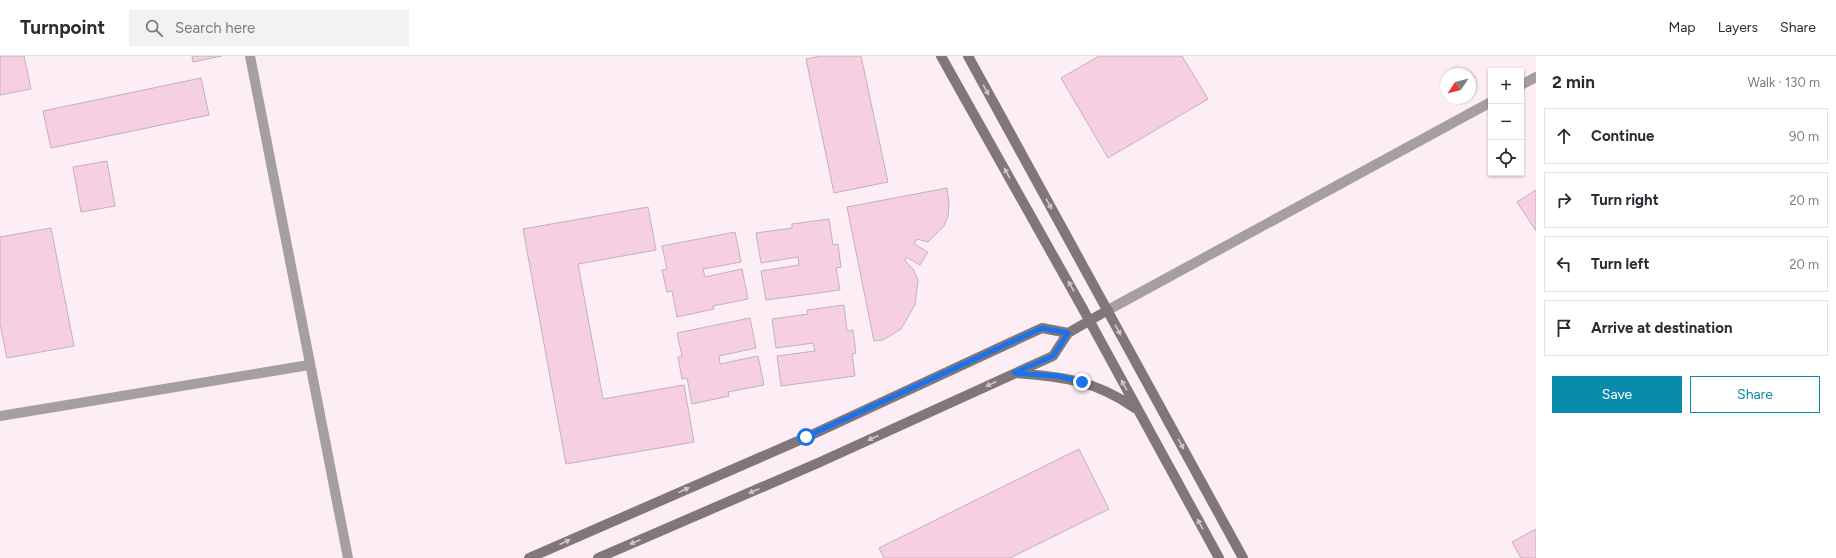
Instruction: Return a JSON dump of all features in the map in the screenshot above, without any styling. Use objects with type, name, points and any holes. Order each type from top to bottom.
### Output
[{"type":"street","points":[[250,56],[309,365],[348,558]]},
{"type":"street","points":[[941,56],[1219,558]]},
{"type":"street","points":[[968,56],[1243,558]]},
{"type":"street","points":[[1524,83],[1536,77]]},
{"type":"street","points":[[598,558],[818,463],[1053,356],[1068,333],[1488,104]]},
{"type":"street","points":[[529,558],[806,437],[1042,328],[1068,333]]},
{"type":"street","points":[[0,416],[309,365]]},
{"type":"street","points":[[1014,373],[1058,376],[1082,382],[1113,395],[1137,409]]},
{"type":"building","points":[[0,56],[24,56],[31,89],[0,95]]},
{"type":"building","points":[[192,56],[222,56],[193,62]]},
{"type":"building","points":[[821,56],[861,56],[888,182],[834,193],[806,59]]},
{"type":"building","points":[[1099,56],[1182,56],[1208,99],[1108,158],[1061,78]]},
{"type":"building","points":[[201,78],[209,115],[51,148],[43,111]]},
{"type":"building","points":[[107,161],[115,206],[81,212],[73,167]]},
{"type":"building","points":[[947,188],[949,203],[948,216],[944,226],[928,242],[917,239],[914,244],[928,252],[920,265],[906,257],[905,261],[913,269],[918,280],[915,305],[901,329],[883,340],[874,341],[847,207]]},
{"type":"building","points":[[1536,190],[1536,231],[1517,202]]},
{"type":"building","points":[[648,207],[656,250],[578,264],[603,399],[684,385],[694,442],[566,464],[523,229]]},
{"type":"building","points":[[829,219],[833,245],[838,244],[841,267],[836,268],[840,290],[766,300],[761,271],[799,265],[798,257],[761,263],[756,233],[792,228],[792,224]]},
{"type":"building","points":[[51,228],[74,346],[7,358],[0,324],[0,237]]},
{"type":"building","points":[[735,232],[741,262],[703,269],[705,277],[742,269],[748,299],[713,306],[714,309],[677,317],[672,291],[667,292],[662,270],[667,269],[662,246]]},
{"type":"building","points":[[844,305],[847,331],[853,330],[856,353],[852,354],[855,376],[781,386],[777,356],[815,351],[813,343],[776,348],[772,319],[808,314],[807,310]]},
{"type":"building","points":[[750,318],[756,348],[719,356],[720,364],[758,356],[764,385],[728,392],[729,396],[692,404],[687,378],[682,379],[678,357],[682,356],[677,333]]},
{"type":"building","points":[[1079,449],[1109,509],[1010,558],[884,558],[879,548]]},
{"type":"building","points":[[1536,529],[1536,558],[1521,558],[1512,542]]},
{"type":"route","points":[[806,437],[1042,328],[1068,333],[1053,356],[1014,373],[1058,376],[1082,382]]}]
